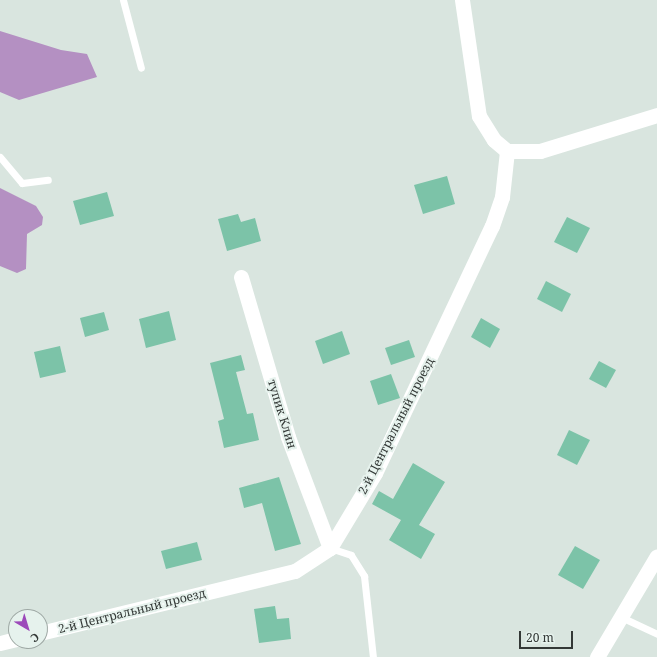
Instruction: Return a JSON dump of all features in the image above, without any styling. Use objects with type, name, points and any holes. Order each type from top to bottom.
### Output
[{"type":"street","points":[[462,0],[479,116],[494,140],[507,151],[540,151],[657,114]]},
{"type":"street","name":"2-й Центральный проезд","points":[[48,631],[295,571],[330,548],[375,473],[492,226],[502,197],[507,151]]},
{"type":"street","name":"тупик Клин","points":[[241,277],[288,437],[330,548]]},
{"type":"street","points":[[597,657],[657,556]]},
{"type":"lane","points":[[123,0],[141,68]]},
{"type":"lane","points":[[0,157],[22,183],[48,180]]},
{"type":"lane","points":[[330,548],[351,555],[364,576],[372,657]]},
{"type":"lane","points":[[621,617],[657,634]]},
{"type":"shaded area","points":[[0,31],[61,50],[87,54],[97,77],[19,100],[0,92]]},
{"type":"shaded area","points":[[0,188],[36,206],[43,217],[42,225],[27,234],[26,269],[17,273],[0,266]]},
{"type":"building","points":[[447,176],[455,204],[423,214],[414,185]]},
{"type":"building","points":[[107,192],[114,216],[80,225],[73,201]]},
{"type":"building","points":[[238,214],[241,222],[255,218],[261,241],[227,251],[218,219]]},
{"type":"building","points":[[567,217],[590,228],[577,253],[554,242]]},
{"type":"building","points":[[546,281],[571,294],[562,312],[537,299]]},
{"type":"building","points":[[169,311],[176,340],[146,348],[139,319]]},
{"type":"building","points":[[104,312],[109,330],[85,337],[80,318]]},
{"type":"building","points":[[481,318],[500,329],[490,348],[471,337]]},
{"type":"building","points":[[342,331],[350,354],[323,364],[315,341]]},
{"type":"building","points":[[409,340],[415,357],[391,365],[385,348]]},
{"type":"building","points":[[60,346],[66,372],[40,378],[34,352]]},
{"type":"building","points":[[241,355],[245,370],[236,372],[247,414],[253,413],[259,440],[224,448],[218,421],[224,419],[210,363]]},
{"type":"building","points":[[599,361],[616,370],[606,388],[589,379]]},
{"type":"building","points":[[391,374],[400,398],[378,405],[370,381]]},
{"type":"building","points":[[569,430],[590,440],[577,465],[557,455]]},
{"type":"building","points":[[413,463],[445,482],[419,525],[435,534],[421,559],[389,540],[401,520],[372,504],[379,491],[393,499]]},
{"type":"building","points":[[279,477],[301,544],[275,551],[262,503],[244,508],[239,488]]},
{"type":"building","points":[[197,542],[202,560],[166,569],[161,551]]},
{"type":"building","points":[[575,546],[600,560],[583,589],[558,575]]},
{"type":"building","points":[[275,606],[277,619],[289,618],[291,639],[259,643],[254,609]]}]
